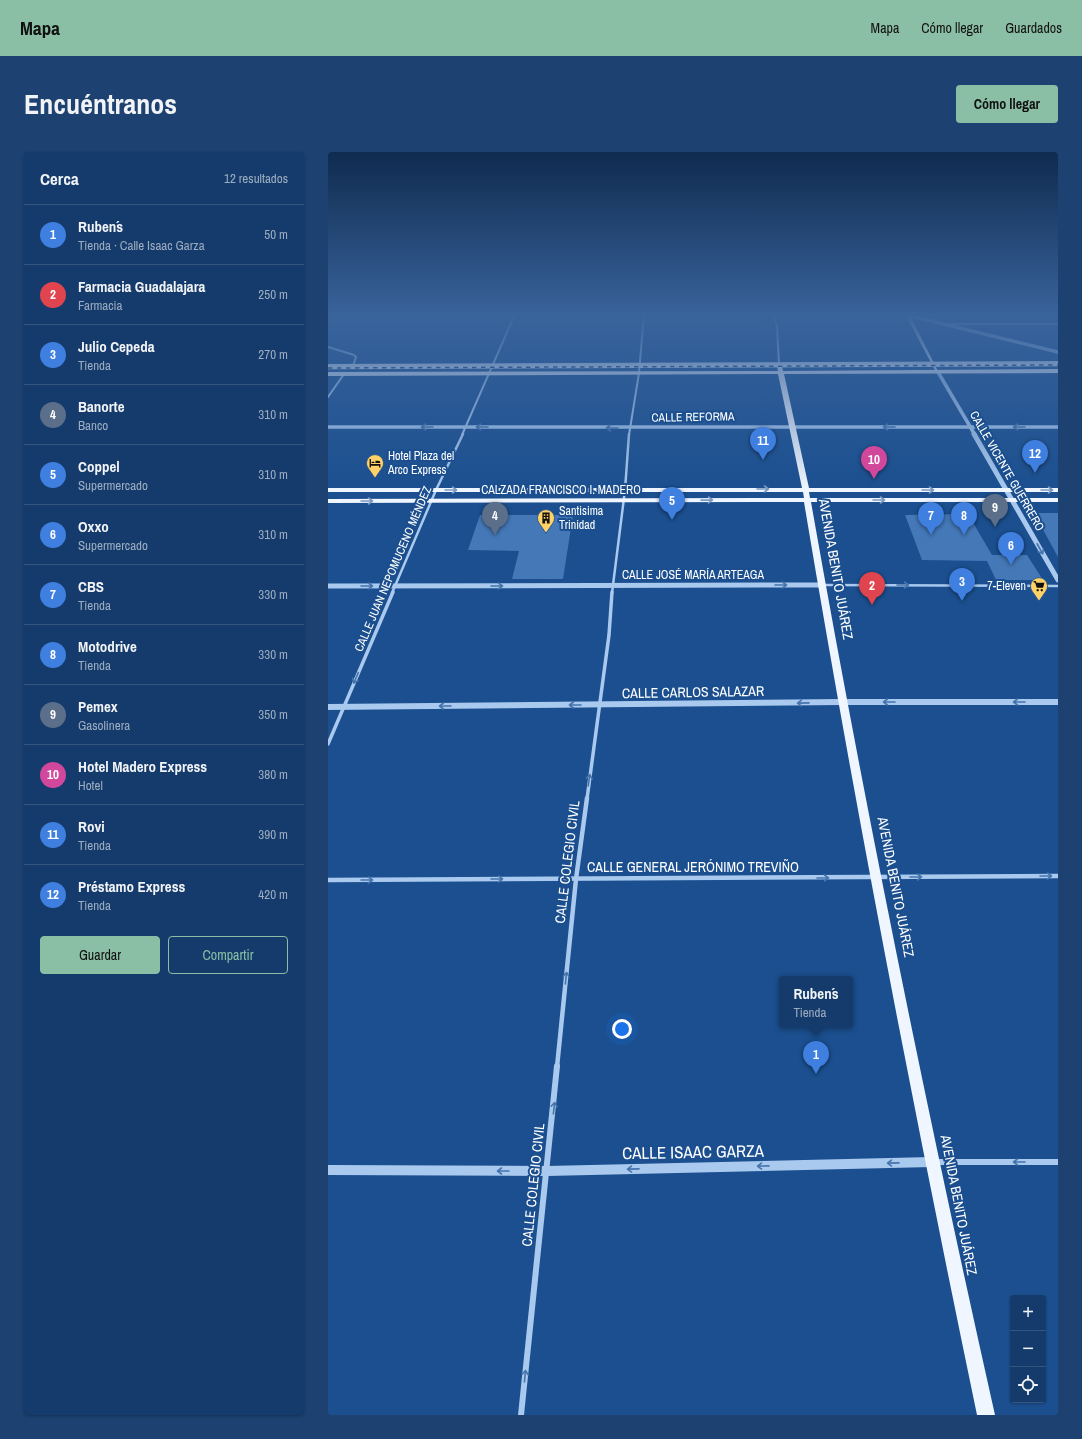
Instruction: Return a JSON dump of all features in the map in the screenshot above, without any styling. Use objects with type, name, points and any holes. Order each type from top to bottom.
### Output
[{"type":"main road","points":[[328,374],[647,373]]},
{"type":"main road","name":"AVENIDA BENITO JUÁREZ","points":[[780,373],[805,489],[842,702],[932,1162],[986,1415]]},
{"type":"main road","name":"CALZADA FRANCISCO I. MADERO","points":[[328,490],[1058,490]]},
{"type":"main road","name":"CALZADA FRANCISCO I. MADERO","points":[[328,501],[1058,500]]},
{"type":"street","name":"CALLE JUAN NEPOMUCENO MÉNDEZ","points":[[328,744],[394,586],[489,373]]},
{"type":"street","name":"CALLE COLEGIO CIVIL","points":[[521,1415],[576,879],[609,635],[613,586],[626,490],[630,428],[639,373]]},
{"type":"street","name":"CALLE VICENTE GUERRERO","points":[[939,373],[1058,580]]},
{"type":"street","points":[[328,397],[344,374]]},
{"type":"street","name":"CALLE REFORMA","points":[[328,427],[1058,427]]},
{"type":"street","name":"CALLE JOSÉ MARÍA ARTEAGA","points":[[328,586],[822,584],[1058,586]]},
{"type":"street","name":"CALLE CARLOS SALAZAR","points":[[328,706],[1058,702]]},
{"type":"street","name":"CALLE GENERAL JERÓNIMO TREVIÑO","points":[[328,880],[1058,876]]},
{"type":"street","name":"CALLE ISAAC GARZA","points":[[328,1170],[547,1171],[932,1162],[1058,1162]]},
{"type":"building","points":[[1034,513],[1058,513],[1058,557]]},
{"type":"building","points":[[968,514],[992,555],[1027,555],[1043,580],[996,580],[987,561],[922,560],[905,515]]},
{"type":"building","name":"Santisima Trinidad","points":[[480,515],[573,515],[563,579],[512,579],[519,551],[468,550]]},
{"type":"place","name":"Rovi","points":[[763,460]]},
{"type":"place","name":"Préstamo Express","points":[[1035,473]]},
{"type":"place","name":"Hotel Plaza del Arco Express","points":[[375,478]]},
{"type":"place","name":"Hotel Madero Express","points":[[874,479]]},
{"type":"place","name":"Coppel","points":[[672,520]]},
{"type":"place","name":"Pemex","points":[[995,527]]},
{"type":"place","name":"Santisima Trinidad","points":[[546,533]]},
{"type":"place","name":"Banorte","points":[[495,535]]},
{"type":"place","name":"CBS","points":[[931,535]]},
{"type":"place","name":"Motodrive","points":[[964,535]]},
{"type":"place","name":"Oxxo","points":[[1011,565]]},
{"type":"place","name":"Julio Cepeda","points":[[962,601]]},
{"type":"place","name":"7-Eleven","points":[[1039,601]]},
{"type":"place","name":"Farmacia Guadalajara","points":[[872,605]]},
{"type":"place","name":"Ruben´s","points":[[816,1074]]}]
